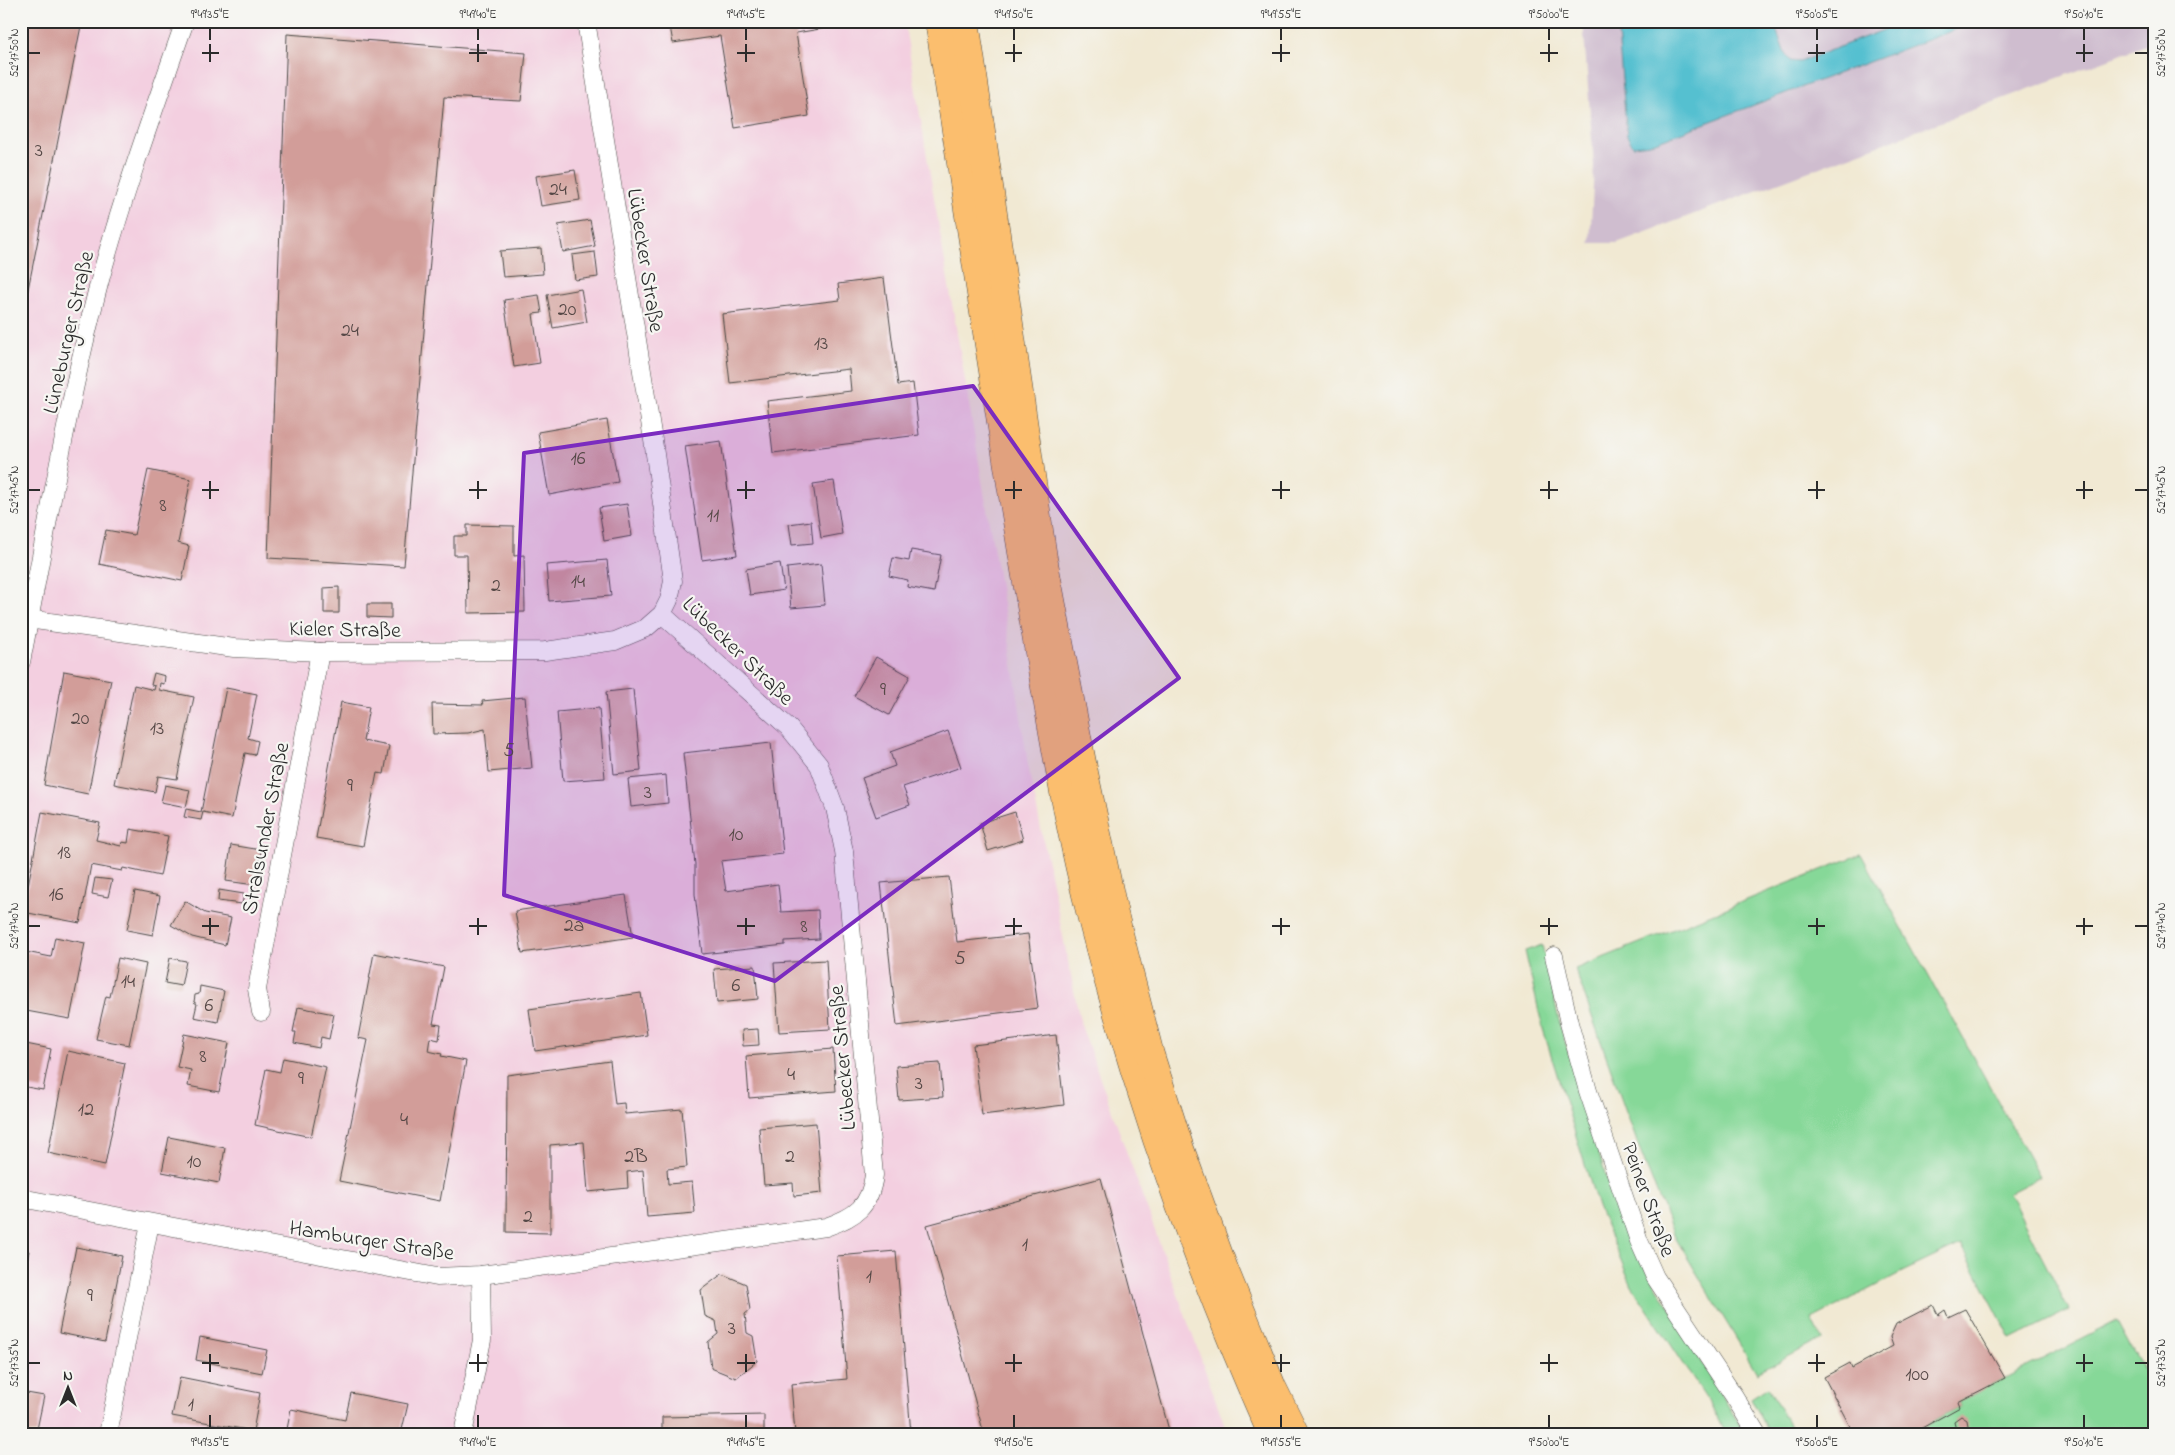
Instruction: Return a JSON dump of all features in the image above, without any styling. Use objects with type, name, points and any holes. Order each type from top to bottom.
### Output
[{"type":"highway","points":[[925,21],[931,58],[951,95]]},
{"type":"highway","points":[[939,21],[1021,550],[1064,791],[1092,921],[1132,1061],[1162,1156],[1204,1275],[1272,1434]]},
{"type":"highway","points":[[965,21],[1043,558],[1083,768],[1114,914],[1150,1055],[1180,1148],[1224,1269],[1272,1386],[1295,1434]]},
{"type":"street","name":"Lüneburger Straße","points":[[21,662],[25,619],[100,280],[126,190],[185,21]]},
{"type":"street","name":"Lübecker Straße","points":[[586,21],[653,440],[673,581],[669,600],[662,614],[789,728],[819,765],[835,808],[844,851],[874,1175],[872,1191],[862,1208]]},
{"type":"street","name":"Kieler Straße","points":[[25,619],[234,648],[320,652],[545,651],[615,642],[646,628],[662,614]]},
{"type":"street","name":"Stralsunder Straße","points":[[261,1012],[257,989],[320,652]]},
{"type":"street","name":"Peiner Straße","points":[[1554,956],[1569,1023],[1588,1091],[1639,1241],[1655,1278],[1757,1434]]},
{"type":"street","name":"Hamburger Straße","points":[[21,1198],[436,1276],[481,1275],[826,1227],[847,1220],[862,1208]]},
{"type":"street","points":[[108,1434],[150,1223]]},
{"type":"street","points":[[463,1434],[482,1340],[481,1275]]},
{"type":"highlighted area","points":[[973,386],[1179,678],[775,981],[504,895],[524,453]]},
{"type":"shaded area","points":[[21,21],[904,21],[1012,657],[1028,765],[1081,1025],[1228,1434],[21,1434]]},
{"type":"shaded area","points":[[1583,21],[2154,21],[2154,42],[1617,243],[1590,243],[1594,166]]},
{"type":"green space","points":[[1861,854],[2040,1177],[2009,1193],[2069,1310],[2011,1339],[1961,1244],[1900,1273],[1812,1319],[1822,1339],[1757,1373],[1675,1237],[1642,1156],[1575,969]]},
{"type":"green space","points":[[1542,945],[1560,1025],[1609,1187],[1631,1243],[1745,1434],[1725,1434],[1711,1405],[1632,1286],[1598,1207],[1543,1029],[1525,951]]},
{"type":"green space","points":[[2117,1321],[2154,1390],[2154,1434],[1911,1434],[1960,1407],[1958,1402]]},
{"type":"green space","points":[[1768,1387],[1794,1434],[1770,1434],[1751,1398]]},
{"type":"water","points":[[1617,21],[1773,21],[1784,51],[1790,61],[1800,62],[1907,21],[1978,21],[1650,144],[1633,146],[1627,136]]},
{"type":"building","points":[[21,21],[82,21],[22,319],[21,319]]},
{"type":"building","points":[[669,21],[825,21],[826,28],[796,33],[809,116],[735,128],[720,36],[673,43]]},
{"type":"building","points":[[287,34],[526,53],[521,101],[444,97],[404,566],[268,558]]},
{"type":"building","points":[[575,170],[580,200],[541,206],[536,176]]},
{"type":"building","points":[[590,220],[595,246],[563,252],[558,225]]},
{"type":"building","points":[[541,248],[543,274],[503,277],[500,251]]},
{"type":"building","points":[[595,252],[598,277],[575,280],[572,255]]},
{"type":"building","points":[[884,278],[898,385],[913,383],[919,435],[773,453],[767,401],[851,391],[849,369],[730,383],[722,314],[840,300],[838,284]]},
{"type":"building","points":[[581,289],[587,322],[553,328],[547,295]]},
{"type":"building","points":[[539,295],[542,313],[533,314],[540,363],[514,367],[504,300]]},
{"type":"building","points":[[607,420],[618,482],[549,495],[538,432]]},
{"type":"building","points":[[721,441],[737,555],[702,560],[685,446]]},
{"type":"building","points":[[148,470],[191,479],[178,543],[189,546],[182,581],[99,564],[106,530],[134,535]]},
{"type":"building","points":[[834,481],[842,534],[821,538],[813,484]]},
{"type":"building","points":[[627,504],[632,536],[604,541],[599,508]]},
{"type":"building","points":[[811,521],[813,543],[792,545],[789,524]]},
{"type":"building","points":[[467,525],[514,526],[514,556],[524,555],[525,612],[468,613],[467,555],[454,555],[454,536],[467,536]]},
{"type":"building","points":[[911,550],[941,555],[934,592],[907,587],[908,580],[889,576],[893,558],[909,561]]},
{"type":"building","points":[[607,560],[611,596],[549,601],[546,565]]},
{"type":"building","points":[[780,563],[784,590],[750,595],[746,569]]},
{"type":"building","points":[[821,564],[825,605],[791,608],[787,568]]},
{"type":"building","points":[[339,587],[339,613],[324,613],[324,588]]},
{"type":"building","points":[[367,604],[391,604],[391,618],[367,617]]},
{"type":"building","points":[[876,657],[910,676],[889,715],[854,696]]},
{"type":"building","points":[[64,671],[111,680],[88,794],[44,785]]},
{"type":"building","points":[[154,673],[165,676],[164,684],[160,683],[159,690],[194,697],[177,779],[158,776],[155,792],[114,784],[134,685],[154,690],[155,686],[151,685]]},
{"type":"building","points":[[226,688],[257,694],[248,738],[258,741],[255,755],[245,753],[232,818],[203,812],[201,820],[184,817],[186,809],[201,812]]},
{"type":"building","points":[[633,689],[641,771],[614,774],[606,692]]},
{"type":"building","points":[[525,697],[532,768],[489,772],[485,729],[468,733],[433,734],[432,704],[483,705],[482,701]]},
{"type":"building","points":[[341,702],[369,707],[363,741],[389,746],[384,774],[377,773],[363,846],[316,838]]},
{"type":"building","points":[[599,708],[605,778],[563,781],[557,712]]},
{"type":"building","points":[[948,731],[961,767],[903,787],[910,805],[876,817],[862,778],[895,766],[890,752]]},
{"type":"building","points":[[771,743],[783,854],[721,861],[726,891],[778,884],[781,912],[818,910],[819,939],[785,941],[785,945],[702,954],[695,894],[695,864],[683,753]]},
{"type":"building","points":[[666,775],[668,803],[631,807],[628,779]]},
{"type":"building","points":[[165,785],[190,790],[186,807],[161,802]]},
{"type":"building","points":[[42,812],[100,823],[96,840],[121,846],[122,842],[128,843],[130,829],[168,836],[160,876],[123,868],[122,871],[91,865],[80,923],[23,912]]},
{"type":"building","points":[[1015,812],[1023,840],[988,851],[980,823]]},
{"type":"building","points":[[231,845],[261,850],[255,885],[226,881]]},
{"type":"building","points":[[949,877],[957,942],[1028,934],[1038,1008],[897,1026],[881,883]]},
{"type":"building","points":[[95,878],[112,880],[108,897],[92,894]]},
{"type":"building","points":[[219,890],[244,894],[242,904],[218,901]]},
{"type":"building","points":[[135,891],[160,896],[153,935],[127,930]]},
{"type":"building","points":[[626,895],[633,937],[522,953],[515,911]]},
{"type":"building","points":[[185,901],[205,913],[231,918],[225,945],[192,937],[171,925]]},
{"type":"building","points":[[55,937],[85,943],[70,1019],[21,1010],[21,951],[51,957]]},
{"type":"building","points":[[374,953],[444,967],[433,1024],[441,1025],[439,1040],[430,1038],[428,1051],[442,1054],[441,1056],[466,1061],[440,1201],[339,1181],[368,1040],[358,1038]]},
{"type":"building","points":[[118,958],[146,964],[129,1045],[96,1039],[106,996],[110,997]]},
{"type":"building","points":[[170,958],[186,961],[181,986],[165,983]]},
{"type":"building","points":[[826,960],[830,1029],[779,1032],[774,963]]},
{"type":"building","points":[[755,966],[758,999],[717,1003],[714,969]]},
{"type":"building","points":[[200,986],[224,991],[218,1022],[194,1017],[197,1004],[194,1002],[195,995],[199,994]]},
{"type":"building","points":[[641,993],[647,1035],[535,1051],[529,1009]]},
{"type":"building","points":[[298,1007],[334,1014],[329,1039],[321,1037],[319,1048],[294,1043],[296,1032],[293,1032]]},
{"type":"building","points":[[758,1029],[759,1045],[743,1046],[742,1030]]},
{"type":"building","points":[[184,1034],[229,1043],[219,1092],[188,1086],[191,1070],[177,1067]]},
{"type":"building","points":[[1056,1035],[1064,1105],[982,1115],[973,1045]]},
{"type":"building","points":[[21,1043],[51,1049],[43,1090],[21,1086]]},
{"type":"building","points":[[833,1049],[836,1091],[749,1098],[746,1056]]},
{"type":"building","points":[[68,1051],[125,1063],[105,1165],[48,1153]]},
{"type":"building","points":[[283,1058],[326,1067],[311,1137],[255,1125],[266,1069],[280,1072]]},
{"type":"building","points":[[610,1061],[615,1104],[624,1103],[625,1114],[682,1109],[687,1167],[667,1169],[668,1184],[692,1182],[695,1213],[647,1217],[643,1170],[627,1172],[628,1188],[588,1192],[584,1142],[550,1145],[550,1233],[506,1232],[507,1075]]},
{"type":"building","points":[[940,1063],[943,1097],[899,1100],[896,1066]]},
{"type":"building","points":[[816,1123],[822,1193],[794,1196],[793,1183],[764,1185],[759,1128]]},
{"type":"building","points":[[169,1137],[225,1148],[219,1183],[162,1172]]},
{"type":"building","points":[[1101,1178],[1170,1434],[984,1434],[927,1225]]},
{"type":"building","points":[[76,1247],[122,1256],[105,1342],[59,1333]]},
{"type":"building","points":[[21,1249],[29,1251],[22,1286],[21,1286]]},
{"type":"building","points":[[896,1251],[911,1434],[795,1434],[791,1384],[847,1379],[837,1256]]},
{"type":"building","points":[[722,1274],[746,1284],[750,1310],[745,1314],[747,1333],[753,1336],[757,1361],[736,1378],[711,1368],[708,1342],[718,1334],[716,1321],[705,1316],[701,1290]]},
{"type":"building","points":[[1933,1305],[1938,1315],[1945,1310],[1948,1317],[1965,1309],[2005,1378],[1958,1402],[1960,1407],[1911,1434],[1854,1434],[1824,1377],[1850,1363],[1852,1368],[1893,1346],[1890,1337],[1896,1324]]},
{"type":"building","points":[[200,1337],[267,1350],[262,1373],[196,1360]]},
{"type":"building","points":[[180,1377],[260,1393],[253,1431],[172,1416]]},
{"type":"building","points":[[21,1392],[44,1396],[36,1434],[21,1434]]},
{"type":"building","points":[[351,1393],[408,1404],[401,1434],[286,1434],[291,1409],[345,1420]]},
{"type":"building","points":[[764,1415],[764,1434],[662,1434],[662,1417]]},
{"type":"building","points":[[1961,1416],[1967,1420],[1968,1426],[1963,1431],[1956,1429],[1954,1421]]}]
